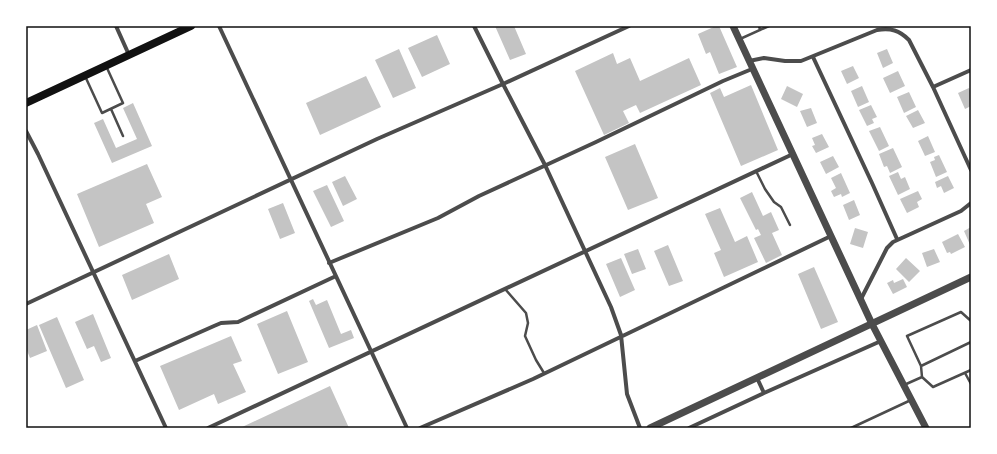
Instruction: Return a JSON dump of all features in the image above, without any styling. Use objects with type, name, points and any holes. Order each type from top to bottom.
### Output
[{"type":"main road","points":[[26,103],[191,26]]},
{"type":"street","points":[[116,26],[129,55]]},
{"type":"street","points":[[219,26],[407,428]]},
{"type":"street","points":[[474,26],[502,84],[545,165],[611,307],[621,335],[627,394],[640,428]]},
{"type":"street","points":[[26,304],[377,139],[629,26]]},
{"type":"street","points":[[732,26],[872,324],[926,428]]},
{"type":"street","points":[[748,61],[764,58],[785,61],[801,61],[877,30],[896,30],[909,40],[933,87],[971,170]]},
{"type":"street","points":[[813,57],[897,239]]},
{"type":"street","points":[[329,263],[438,218],[479,196],[723,81],[752,69]]},
{"type":"street","points":[[933,87],[971,70]]},
{"type":"street","points":[[26,131],[166,428]]},
{"type":"street","points":[[208,428],[793,154]]},
{"type":"street","points":[[861,299],[887,248],[897,239],[961,211],[971,203]]},
{"type":"street","points":[[420,428],[544,373],[831,236]]},
{"type":"street","points":[[135,361],[221,323],[238,322],[336,276]]},
{"type":"street","points":[[650,428],[971,278]]},
{"type":"street","points":[[689,428],[881,341]]},
{"type":"street","points":[[758,378],[764,393]]},
{"type":"lane","points":[[759,26],[760,30]]},
{"type":"lane","points":[[739,40],[769,26]]},
{"type":"lane","points":[[85,75],[102,113],[111,109],[123,103],[106,65]]},
{"type":"lane","points":[[111,109],[123,136]]},
{"type":"lane","points":[[756,171],[765,189],[774,202],[781,207],[790,225]]},
{"type":"lane","points":[[505,289],[526,313],[528,323],[525,336],[544,373]]},
{"type":"lane","points":[[971,321],[961,312],[907,336],[921,366],[922,377],[933,387],[971,370]]},
{"type":"lane","points":[[921,366],[971,342]]},
{"type":"lane","points":[[965,373],[971,384]]},
{"type":"lane","points":[[904,385],[922,377]]},
{"type":"lane","points":[[851,428],[912,400]]},
{"type":"building","points":[[495,26],[514,26],[526,54],[510,60]]},
{"type":"building","points":[[719,26],[737,67],[719,74],[710,52],[706,54],[698,34]]},
{"type":"building","points":[[437,35],[450,64],[422,77],[408,48]]},
{"type":"building","points":[[399,49],[416,88],[393,98],[375,60]]},
{"type":"building","points":[[887,49],[893,63],[883,68],[877,53]]},
{"type":"building","points":[[613,53],[617,64],[630,58],[640,81],[689,58],[701,85],[640,113],[636,105],[623,111],[629,123],[604,135],[575,71]]},
{"type":"building","points":[[853,66],[859,78],[847,84],[841,71]]},
{"type":"building","points":[[898,71],[905,86],[890,93],[883,78]]},
{"type":"building","points":[[366,76],[381,107],[320,135],[306,103]]},
{"type":"building","points":[[751,85],[778,150],[741,166],[710,93],[720,88],[724,97]]},
{"type":"building","points":[[787,86],[803,94],[797,107],[781,99]]},
{"type":"building","points":[[862,86],[869,102],[858,107],[851,91]]},
{"type":"building","points":[[969,88],[971,92],[971,106],[965,109],[958,93]]},
{"type":"building","points":[[909,92],[916,107],[904,113],[897,97]]},
{"type":"building","points":[[133,103],[152,146],[112,163],[94,123],[103,119],[116,148],[137,139],[123,108]]},
{"type":"building","points":[[871,105],[877,117],[872,119],[874,123],[867,126],[859,110]]},
{"type":"building","points":[[811,108],[817,123],[807,127],[800,111]]},
{"type":"building","points":[[918,110],[925,123],[913,128],[906,116]]},
{"type":"building","points":[[880,127],[889,146],[879,151],[869,131]]},
{"type":"building","points":[[822,134],[829,147],[816,153],[812,146],[815,145],[812,138]]},
{"type":"building","points":[[928,136],[935,152],[925,156],[918,141]]},
{"type":"building","points":[[635,144],[658,198],[628,210],[605,157]]},
{"type":"building","points":[[893,148],[902,167],[890,173],[887,166],[884,167],[879,154]]},
{"type":"building","points":[[939,155],[947,172],[936,177],[930,162],[935,160],[934,157]]},
{"type":"building","points":[[833,156],[839,167],[826,174],[820,162]]},
{"type":"building","points":[[147,164],[162,197],[146,204],[154,223],[99,247],[77,194]]},
{"type":"building","points":[[898,172],[901,179],[905,177],[910,189],[898,195],[889,176]]},
{"type":"building","points":[[841,173],[850,193],[842,197],[841,194],[834,197],[831,191],[836,188],[831,178]]},
{"type":"building","points":[[345,176],[357,199],[343,206],[332,182]]},
{"type":"building","points":[[948,176],[954,188],[944,193],[941,186],[937,188],[935,182]]},
{"type":"building","points":[[327,185],[344,221],[331,227],[313,191]]},
{"type":"building","points":[[918,191],[922,199],[917,202],[919,207],[907,213],[900,199]]},
{"type":"building","points":[[752,192],[763,216],[771,212],[779,230],[772,233],[782,255],[766,263],[754,238],[761,235],[758,229],[756,230],[740,198]]},
{"type":"building","points":[[854,200],[860,215],[849,220],[843,205]]},
{"type":"building","points":[[283,203],[295,233],[280,239],[268,209]]},
{"type":"building","points":[[720,208],[735,242],[747,236],[758,262],[724,277],[714,253],[721,250],[705,214]]},
{"type":"building","points":[[971,227],[971,247],[964,231]]},
{"type":"building","points":[[855,228],[868,232],[863,248],[850,244]]},
{"type":"building","points":[[958,234],[965,247],[951,254],[950,252],[947,253],[942,242]]},
{"type":"building","points":[[668,245],[683,281],[669,286],[654,251]]},
{"type":"building","points":[[638,249],[646,269],[632,274],[624,254]]},
{"type":"building","points":[[934,249],[940,262],[927,267],[922,253]]},
{"type":"building","points":[[169,254],[179,279],[132,300],[122,275]]},
{"type":"building","points":[[621,258],[635,290],[620,297],[606,264]]},
{"type":"building","points":[[906,258],[920,271],[909,282],[896,269]]},
{"type":"building","points":[[814,267],[838,322],[821,329],[798,274]]},
{"type":"building","points":[[903,279],[907,287],[893,294],[887,283],[893,280],[894,283]]},
{"type":"building","points":[[313,299],[316,305],[327,300],[341,334],[351,330],[354,338],[329,348],[309,301]]},
{"type":"building","points":[[287,311],[308,362],[278,374],[257,324]]},
{"type":"building","points":[[93,314],[111,358],[101,362],[94,346],[87,349],[75,322]]},
{"type":"building","points":[[57,317],[84,380],[66,388],[39,325]]},
{"type":"building","points":[[37,325],[47,351],[30,358],[26,348],[26,330]]},
{"type":"building","points":[[231,336],[242,361],[233,364],[246,392],[218,404],[214,394],[179,410],[160,366]]},
{"type":"building","points":[[330,386],[349,428],[240,428]]}]
